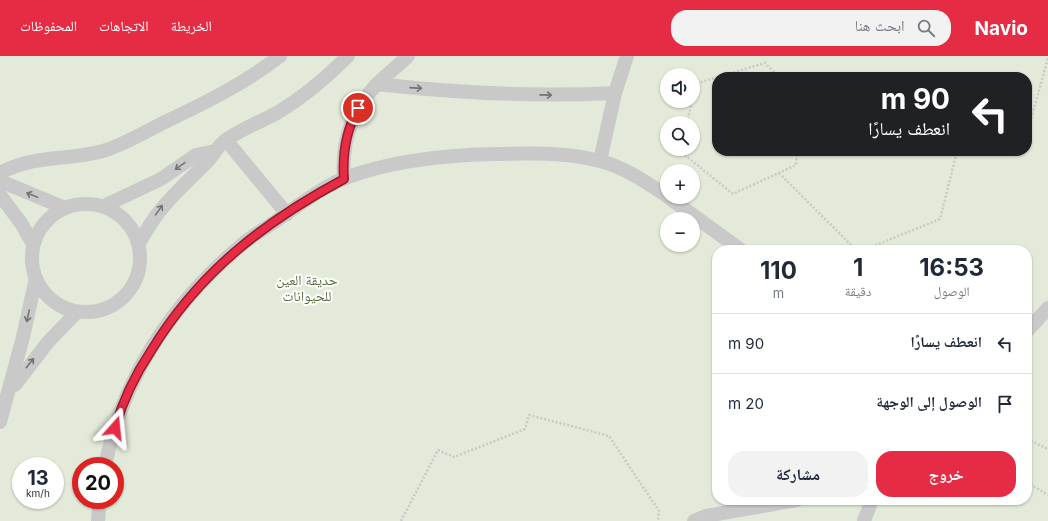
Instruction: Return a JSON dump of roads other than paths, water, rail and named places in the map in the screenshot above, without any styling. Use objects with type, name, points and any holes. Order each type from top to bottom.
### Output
[{"type":"lane","points":[[0,173],[43,158],[92,154],[124,143],[235,87],[280,56]]},
{"type":"lane","points":[[139,244],[149,224],[163,204],[207,162],[226,140],[278,112],[308,91],[348,56]]},
{"type":"lane","points":[[344,179],[344,149],[351,121],[358,108],[377,84],[408,56]]},
{"type":"lane","points":[[600,161],[615,93],[627,56]]},
{"type":"lane","points":[[377,84],[441,90],[538,94],[615,93]]},
{"type":"lane","points":[[226,140],[287,214]]},
{"type":"lane","points":[[104,206],[161,179],[196,155],[215,151]]},
{"type":"lane","points":[[108,457],[118,417],[130,385],[164,328],[187,298],[240,246],[312,197],[344,179],[382,167],[421,159],[461,154],[540,153],[600,161],[632,174],[660,192]]},
{"type":"lane","points":[[0,181],[65,208]]},
{"type":"lane","points":[[0,195],[21,223],[33,244]]},
{"type":"lane","points":[[77,204],[104,206],[116,212],[126,220],[139,244],[141,259],[138,274],[132,288],[121,300],[108,308],[93,312],[77,312],[64,308],[52,300],[42,290],[36,278],[32,262],[33,244],[40,229],[51,216],[65,208],[77,204]]},
{"type":"lane","points":[[678,204],[735,245]]},
{"type":"lane","points":[[0,422],[23,337],[36,278]]},
{"type":"lane","points":[[1032,326],[1048,308]]},
{"type":"lane","points":[[7,395],[48,342],[77,312]]},
{"type":"lane","points":[[694,521],[706,516],[769,505]]},
{"type":"lane","points":[[864,521],[870,505]]},
{"type":"lane","points":[[98,521],[99,509]]},
{"type":"park label","name":"حديقة العين للحيوانات","points":[[307,288]]}]
